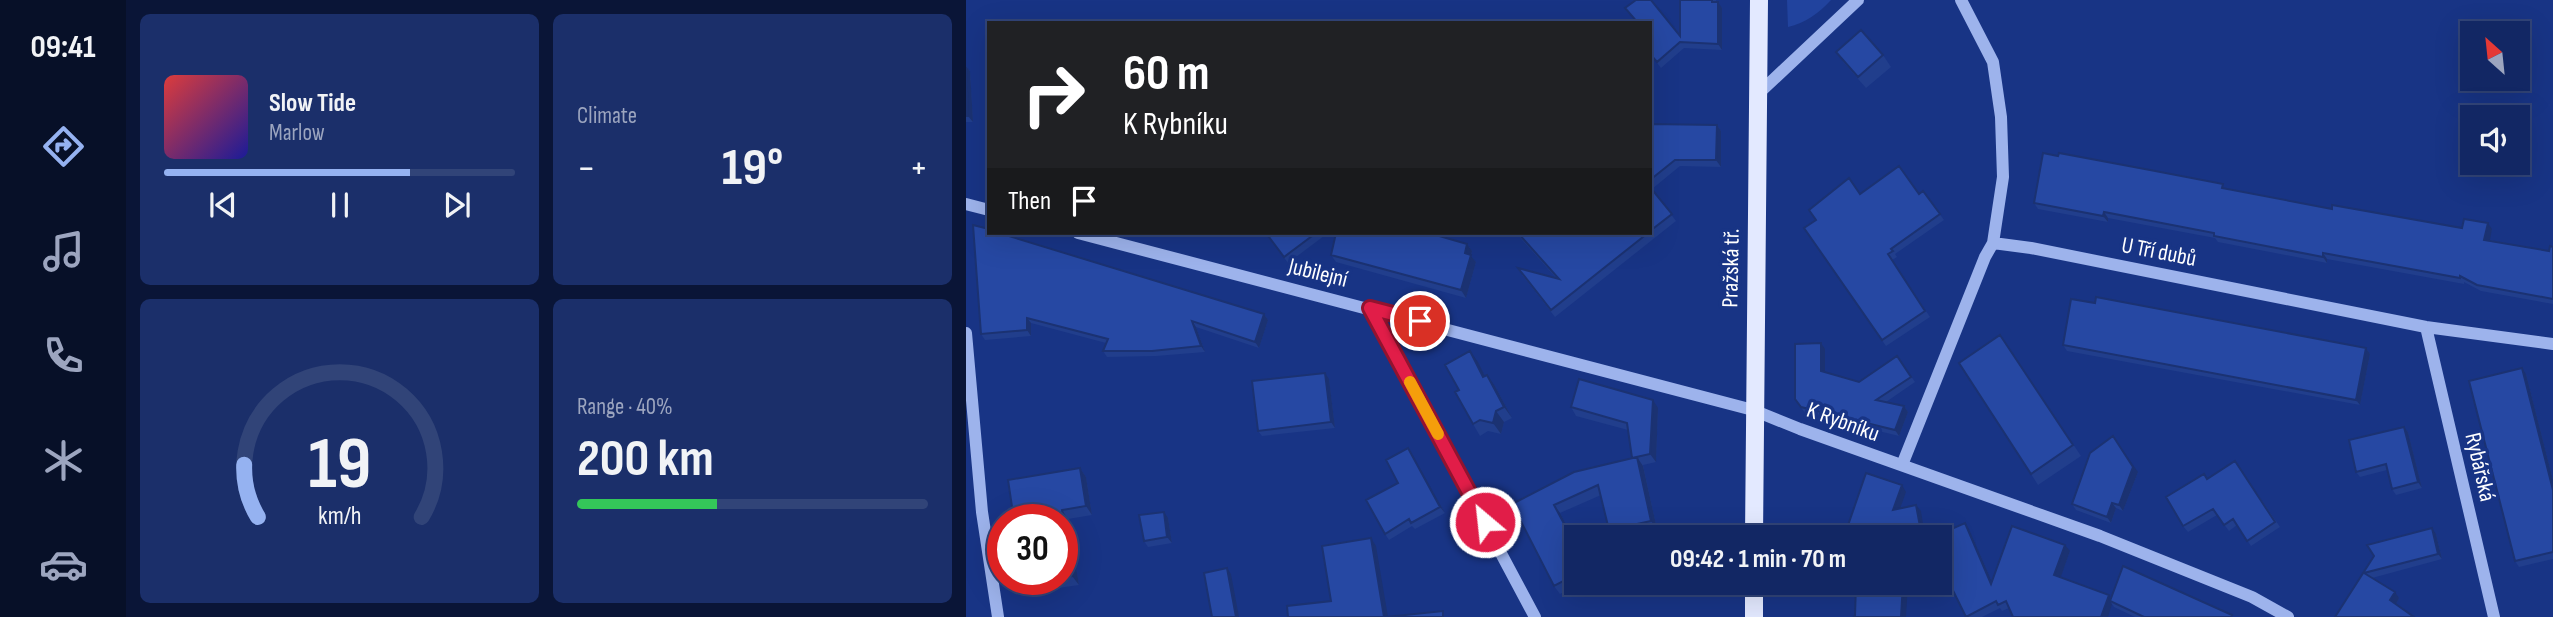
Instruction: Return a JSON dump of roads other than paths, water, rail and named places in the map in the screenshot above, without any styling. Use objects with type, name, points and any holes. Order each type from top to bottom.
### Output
[{"type":"main road","name":"Pražská tř.","points":[[1754,525],[1759,0]]},
{"type":"main road","points":[[1754,595],[1754,617]]},
{"type":"street","points":[[1758,94],[1858,0]]},
{"type":"street","points":[[1902,465],[1993,243],[2003,177],[2001,117],[1993,62],[1961,0]]},
{"type":"street","points":[[966,204],[987,209]]},
{"type":"street","name":"Jubilejní","points":[[1086,235],[1370,308],[1535,617]]},
{"type":"street","name":"U Tří dubů","points":[[1993,243],[2031,248],[2426,327],[2553,344]]},
{"type":"street","name":"K Rybníku","points":[[1370,308],[1753,410],[2100,536],[2252,597],[2288,617]]},
{"type":"street","name":"Rybářská","points":[[2426,327],[2494,617]]},
{"type":"street","points":[[966,333],[982,512],[998,617]]}]
